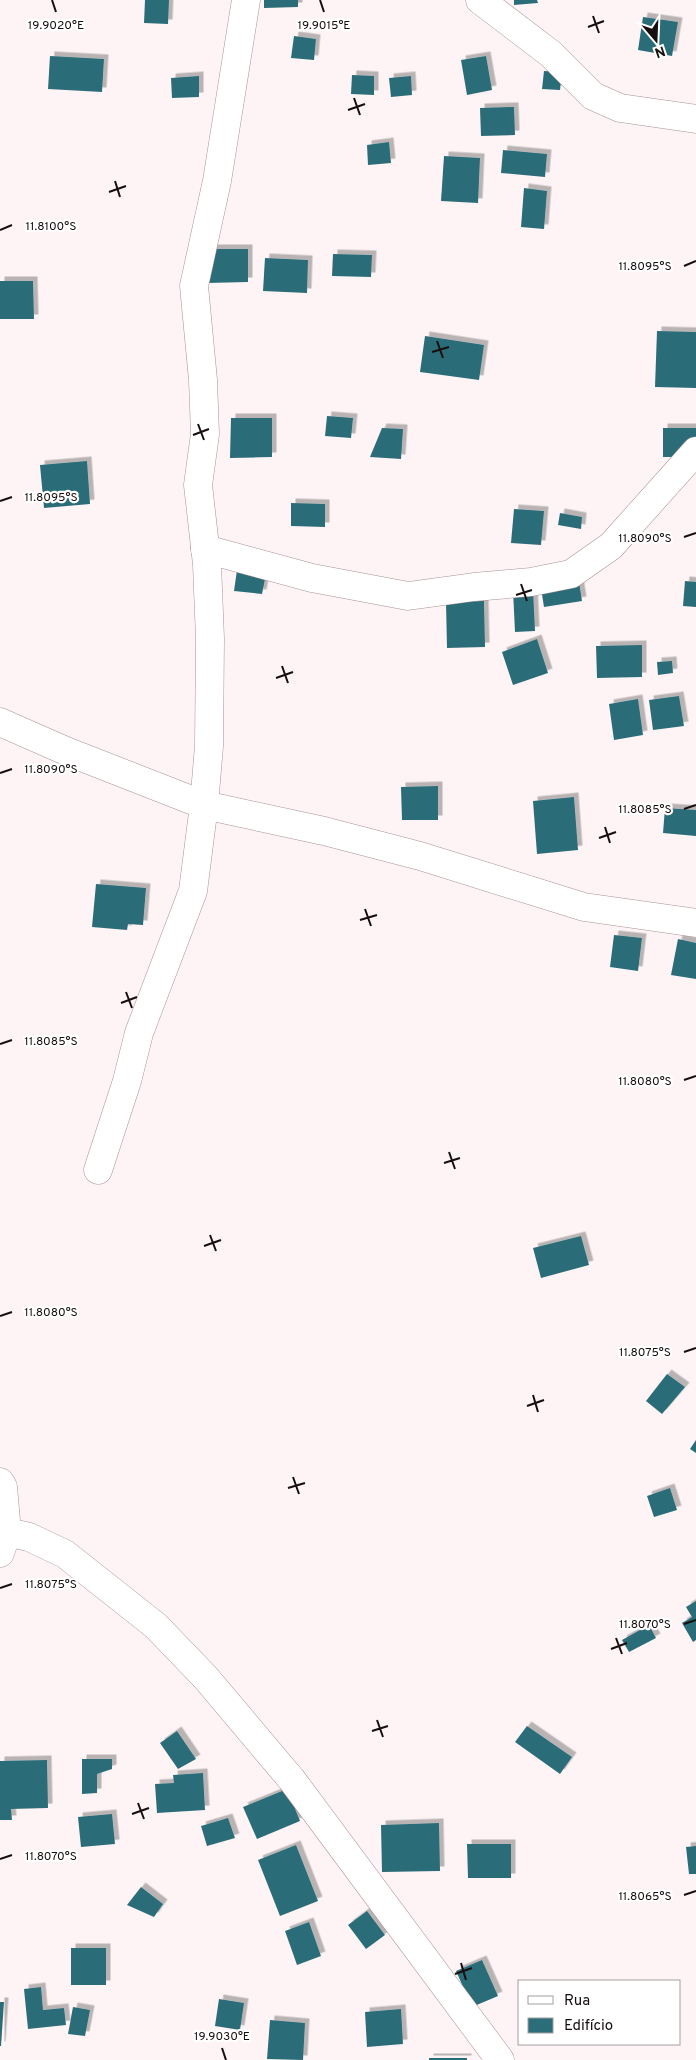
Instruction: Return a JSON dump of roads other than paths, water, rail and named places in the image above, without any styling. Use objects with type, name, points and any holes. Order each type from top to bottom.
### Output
[{"type":"street","points":[[98,1170],[127,1081],[139,1034],[193,891],[204,805],[209,746],[210,640],[205,550],[198,485],[205,434],[203,380],[194,286],[217,181],[246,0]]},
{"type":"street","points":[[480,0],[551,54],[593,96],[620,108],[696,119]]},
{"type":"street","points":[[205,550],[312,578],[408,596],[474,587],[532,582],[571,574],[611,546],[696,451]]},
{"type":"street","points":[[0,722],[66,751],[204,805],[324,830],[584,907],[696,923]]},
{"type":"street","points":[[0,1482],[2,1487],[4,1543],[29,1538],[65,1554],[156,1626],[206,1678],[292,1780],[500,2060]]}]
